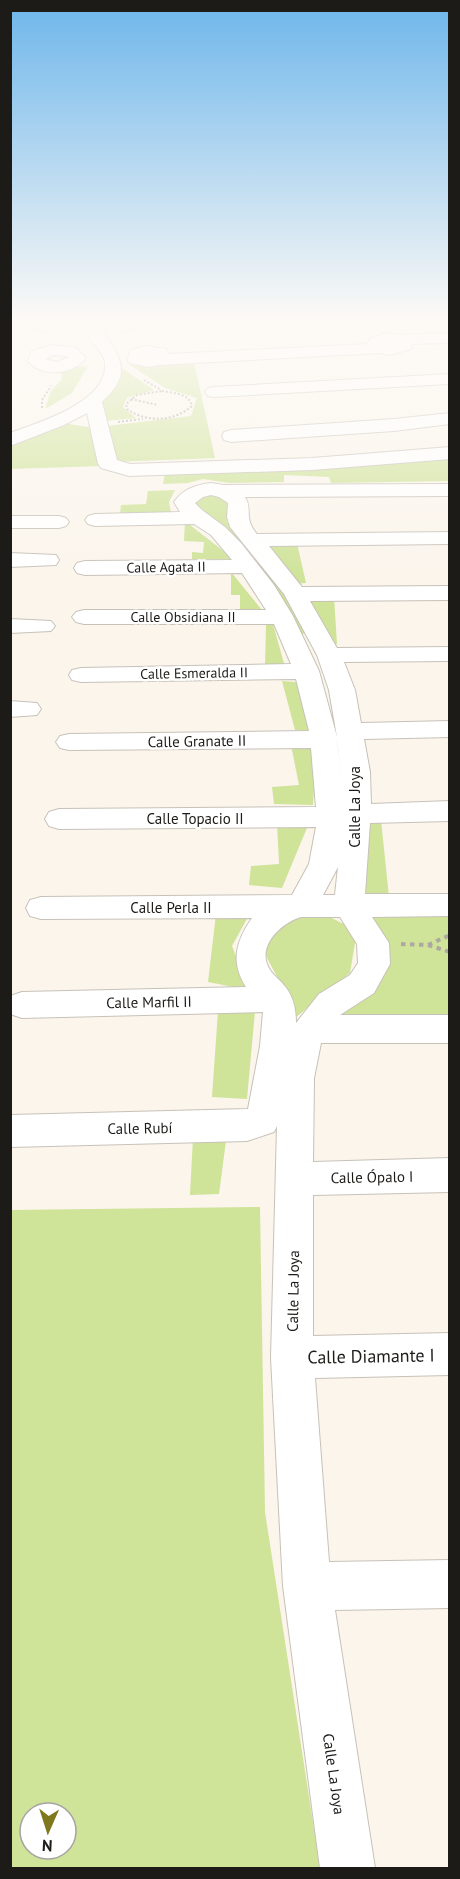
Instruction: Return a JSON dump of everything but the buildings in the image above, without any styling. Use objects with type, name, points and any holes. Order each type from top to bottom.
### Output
[{"type":"street","points":[[10,440],[28,422],[62,406]]},
{"type":"street","points":[[28,422],[81,406]]},
{"type":"street","points":[[94,406],[108,464],[129,470],[312,464],[450,453]]},
{"type":"street","points":[[231,436],[394,425],[442,419],[432,406]]},
{"type":"street","points":[[226,491],[450,490]]},
{"type":"street","name":"Calle La Joya","points":[[344,816],[307,671],[294,640],[282,617],[248,566],[218,531],[187,509],[184,502],[188,496],[199,491],[226,491],[238,502],[237,517],[240,527],[295,594],[324,646],[342,690],[356,772],[344,816],[340,861],[349,906],[373,943],[374,964],[362,984],[331,1004],[310,1029],[304,1043],[296,1078],[292,1358],[307,1586],[348,1869]]},
{"type":"street","points":[[95,520],[199,518]]},
{"type":"street","points":[[10,522],[59,522]]},
{"type":"street","points":[[251,540],[450,538]]},
{"type":"street","points":[[10,560],[48,560]]},
{"type":"street","name":"Calle Agata II","points":[[85,568],[248,566]]},
{"type":"street","points":[[295,594],[450,593]]},
{"type":"street","name":"Calle Obsidiana II","points":[[84,617],[282,617]]},
{"type":"street","points":[[10,626],[43,626]]},
{"type":"street","points":[[294,640],[324,646],[450,654]]},
{"type":"street","name":"Calle Esmeralda II","points":[[81,675],[307,671]]},
{"type":"street","points":[[350,730],[450,729]]},
{"type":"street","name":"Calle Granate II","points":[[69,742],[325,739]]},
{"type":"street","name":"Calle Topacio II","points":[[59,819],[344,816],[450,811]]},
{"type":"street","name":"Calle La Joya","points":[[301,906],[340,861]]},
{"type":"street","name":"Calle Perla II","points":[[41,908],[450,905]]},
{"type":"street","points":[[276,999],[270,988],[256,975],[252,960],[252,947],[257,934],[274,915],[301,906]]},
{"type":"street","name":"Calle Marfil II","points":[[22,1005],[276,999]]},
{"type":"street","name":"Calle Rubí","points":[[10,1131],[248,1125],[261,1121],[266,1114],[279,1022],[276,999]]},
{"type":"street","points":[[310,1029],[450,1029]]},
{"type":"street","name":"Calle Ópalo I","points":[[294,1179],[450,1175]]},
{"type":"street","name":"Calle Diamante I","points":[[292,1358],[450,1354]]},
{"type":"street","points":[[307,1586],[450,1584]]},
{"type":"path","points":[[28,422],[38,406]]},
{"type":"path","points":[[126,406],[127,409],[140,417],[150,418],[177,416],[187,412],[192,406]]},
{"type":"path","points":[[428,945],[450,935]]},
{"type":"path","points":[[397,944],[428,945],[450,952]]},
{"type":"green space","points":[[101,406],[124,406],[136,418],[105,421]]},
{"type":"green space","points":[[194,406],[204,406],[215,458],[112,462],[107,426],[191,416]]},
{"type":"green space","points":[[62,423],[95,428],[100,466],[11,469],[10,444]]},
{"type":"green space","points":[[449,456],[449,481],[331,483],[329,477],[284,475],[284,482],[229,483],[203,479],[188,483],[163,484],[165,473]]},
{"type":"green space","points":[[175,490],[169,502],[171,513],[120,514],[121,505],[146,504],[148,491]]},
{"type":"green space","points":[[204,493],[231,500],[227,522],[266,567],[311,633],[301,634],[196,511],[192,497]]},
{"type":"green space","points":[[185,521],[235,560],[192,559],[192,552],[203,553],[204,542],[184,541]]},
{"type":"green space","points":[[257,542],[297,543],[306,583],[293,584]]},
{"type":"green space","points":[[231,572],[262,610],[240,610],[240,595],[231,595]]},
{"type":"green space","points":[[334,597],[337,644],[329,645],[304,598]]},
{"type":"green space","points":[[273,624],[285,667],[265,667],[266,625]]},
{"type":"green space","points":[[282,681],[296,682],[311,732],[295,730]]},
{"type":"green space","points":[[291,745],[317,745],[313,805],[274,804],[272,787],[299,785]]},
{"type":"green space","points":[[363,820],[381,820],[389,897],[357,900]]},
{"type":"green space","points":[[277,823],[309,823],[282,888],[249,885],[251,866],[279,864]]},
{"type":"green space","points":[[361,912],[449,912],[449,1014],[328,1014],[387,971]]},
{"type":"green space","points":[[216,914],[249,915],[232,946],[249,990],[208,982]]},
{"type":"green space","points":[[324,914],[357,931],[350,973],[295,1018],[282,986],[260,945],[278,920]]},
{"type":"green space","points":[[218,1011],[255,1011],[247,1099],[212,1097]]},
{"type":"green space","points":[[227,1133],[219,1194],[190,1195],[193,1137]]},
{"type":"green space","points":[[260,1207],[265,1512],[320,1868],[11,1868],[10,1210]]}]
